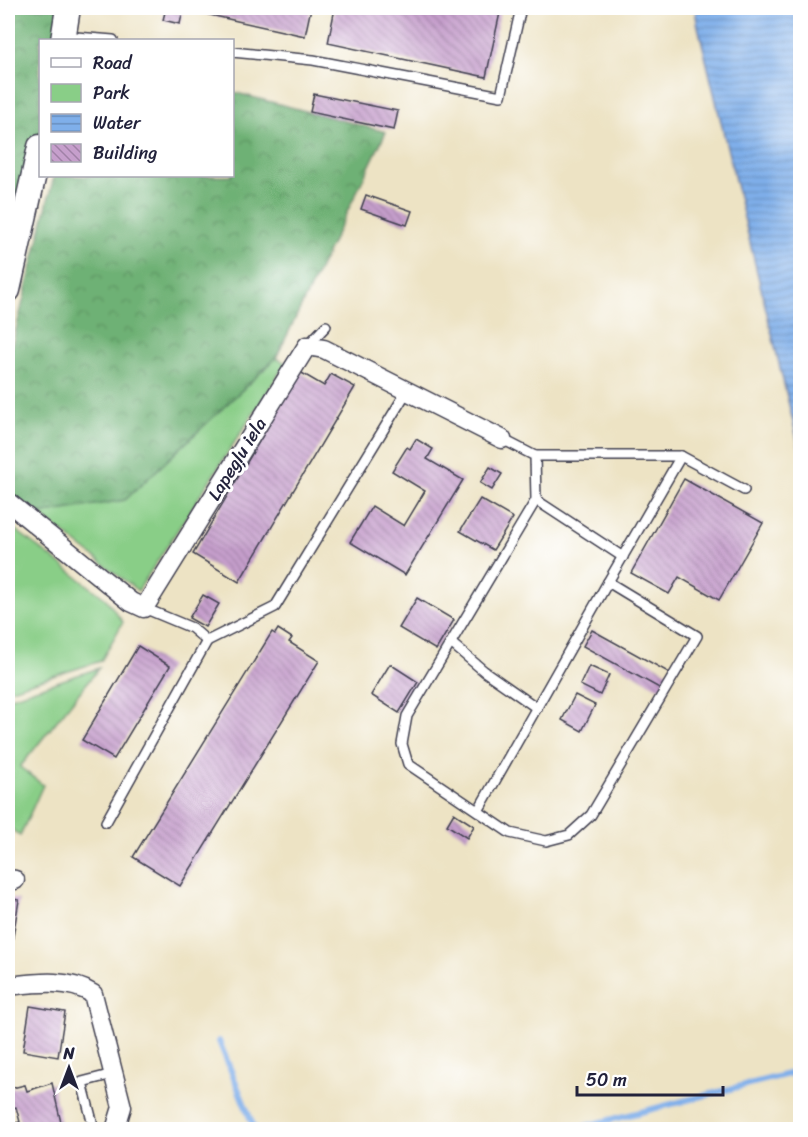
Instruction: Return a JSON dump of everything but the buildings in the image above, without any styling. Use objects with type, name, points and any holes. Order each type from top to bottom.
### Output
[{"type":"main road","points":[[63,38],[68,8]]},
{"type":"main road","points":[[8,290],[39,151]]},
{"type":"street","points":[[308,346],[324,349],[502,439]]},
{"type":"street","name":"Lapegļu iela","points":[[144,608],[308,346]]},
{"type":"street","points":[[8,502],[16,516],[131,602],[144,608]]},
{"type":"street","points":[[8,986],[60,983],[80,986],[93,994],[122,1107],[115,1130]]},
{"type":"lane","points":[[234,52],[313,60],[501,96],[521,8]]},
{"type":"lane","points":[[63,38],[88,39]]},
{"type":"lane","points":[[308,346],[326,326]]},
{"type":"lane","points":[[106,822],[207,641],[275,607],[407,391]]},
{"type":"lane","points":[[502,439],[535,456],[681,456],[744,490]]},
{"type":"lane","points":[[535,456],[536,500],[407,716],[402,744],[408,764],[510,833],[546,841],[569,835],[591,815],[697,636],[608,582]]},
{"type":"lane","points":[[478,811],[681,456]]},
{"type":"lane","points":[[536,500],[623,557]]},
{"type":"lane","points":[[144,608],[192,628],[207,641]]},
{"type":"lane","points":[[451,643],[484,671],[537,708]]},
{"type":"lane","points":[[92,1121],[82,1082],[113,1074]]},
{"type":"green space","points":[[8,8],[68,8],[63,39],[39,39],[39,151],[8,275]]},
{"type":"green space","points":[[234,92],[386,132],[276,358],[125,500],[39,514],[8,491],[8,362],[54,177],[234,177]]},
{"type":"green space","points":[[276,358],[286,363],[138,591],[39,514],[125,500]]},
{"type":"green space","points":[[8,524],[106,599],[123,622],[101,661],[8,690]]},
{"type":"green space","points":[[99,668],[20,767],[43,785],[20,836],[10,828],[8,831],[8,698]]},
{"type":"water","points":[[695,8],[800,8],[800,451],[697,22]]},
{"type":"waterway","points":[[219,1041],[255,1130]]},
{"type":"waterway","points":[[571,1130],[800,1071]]}]
